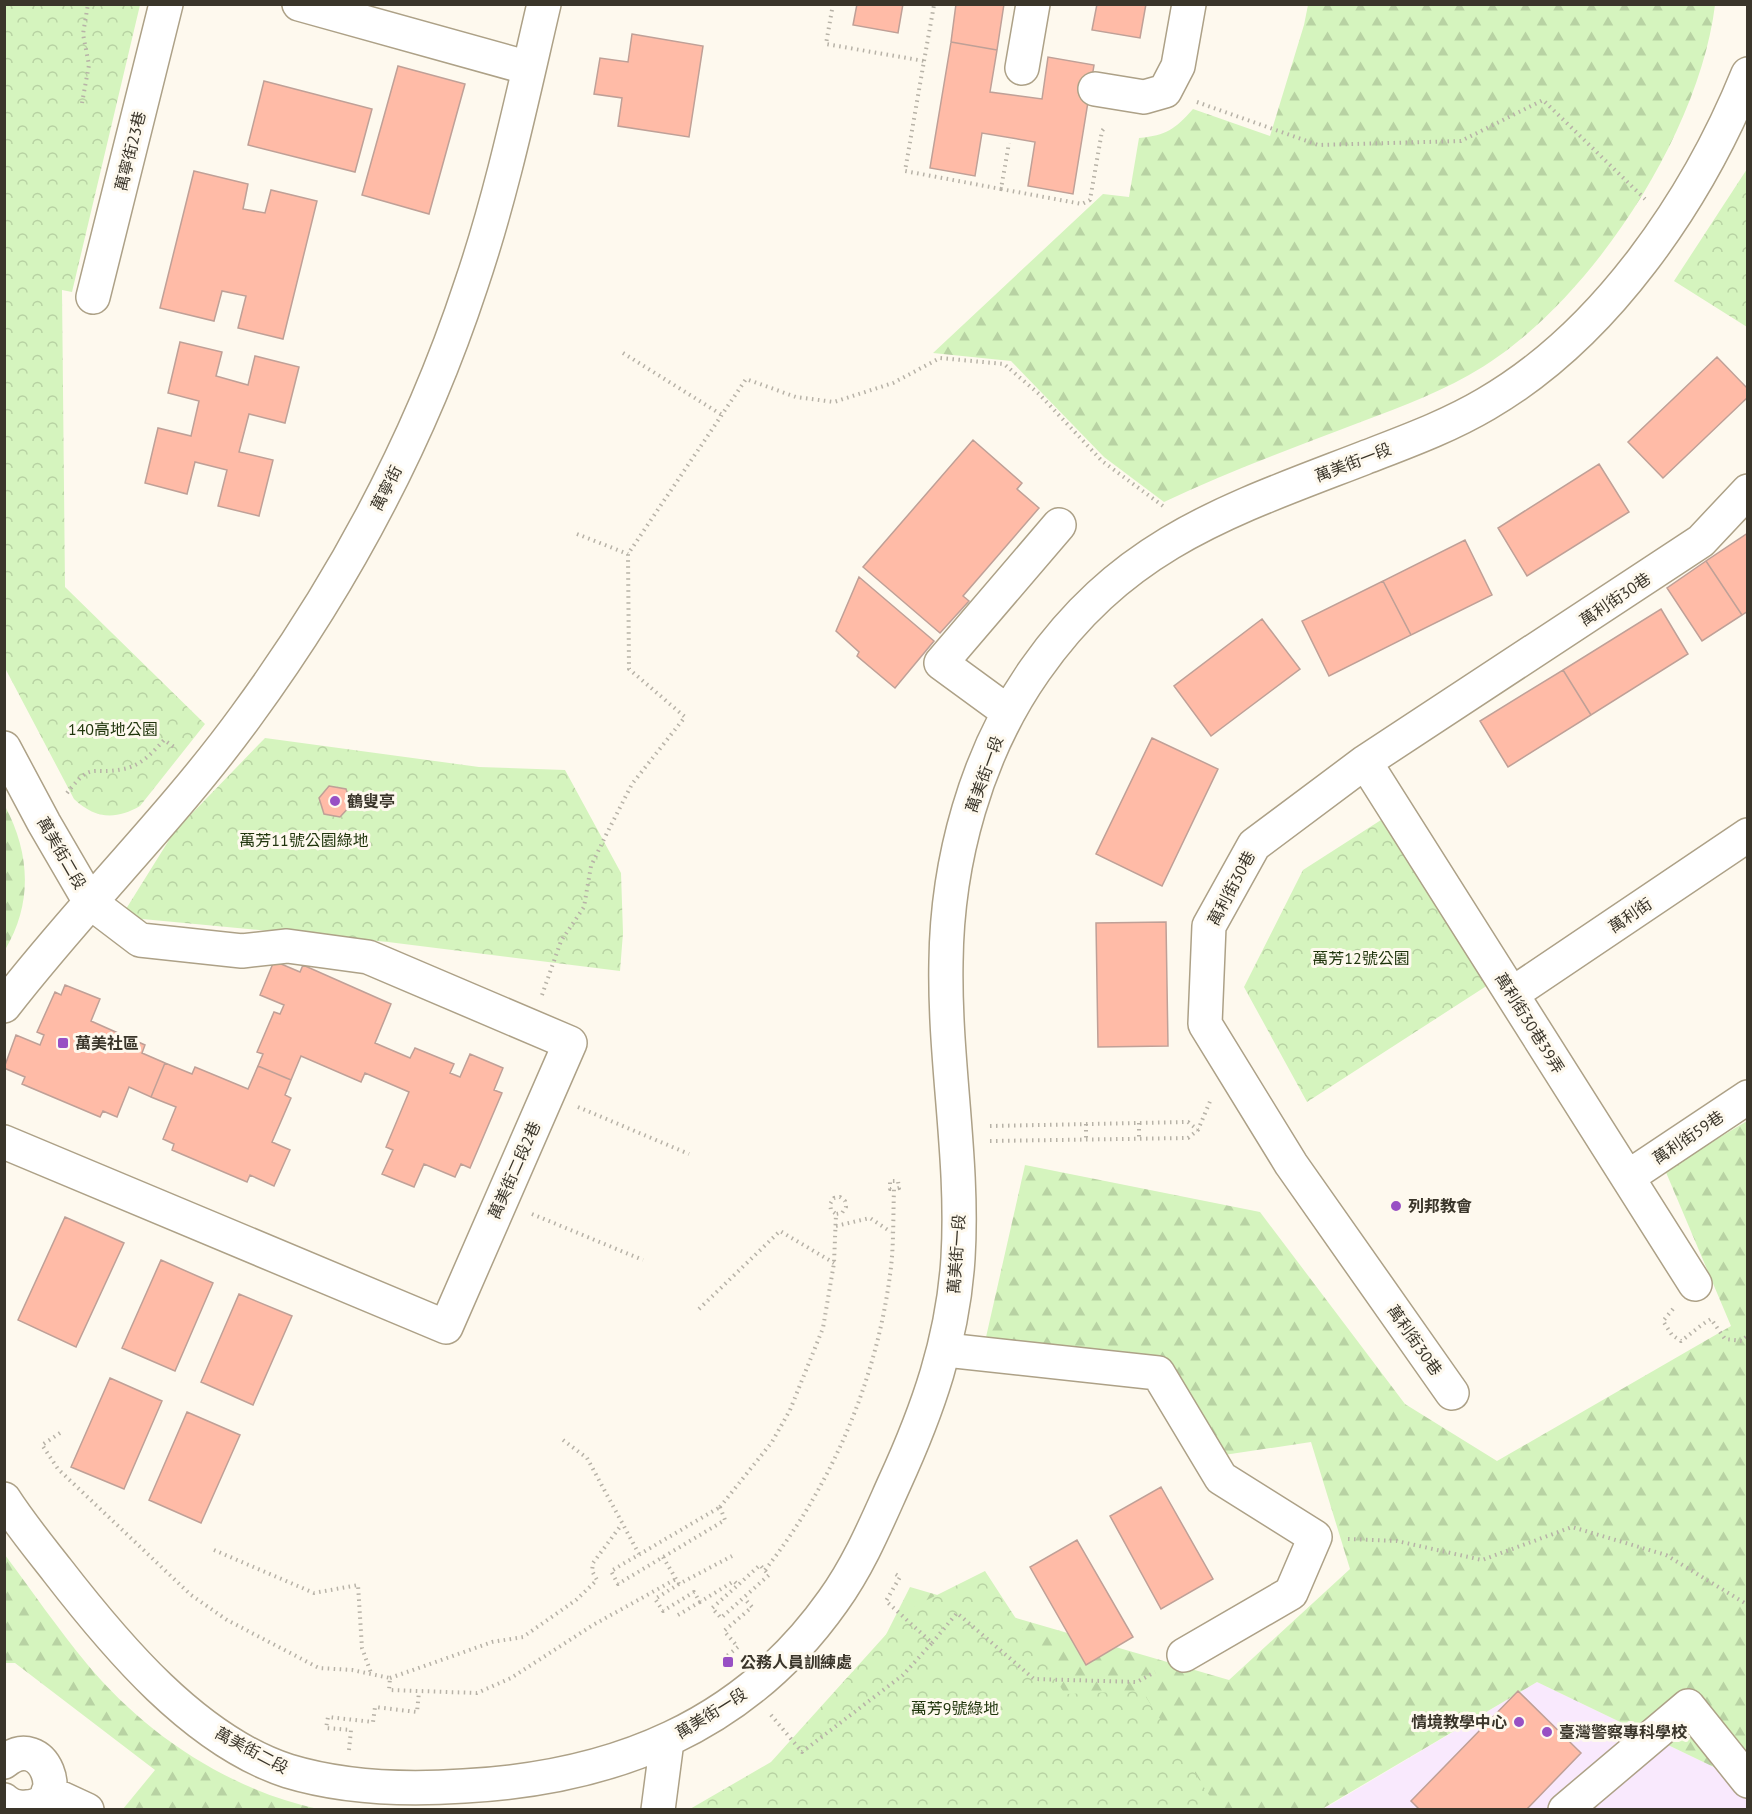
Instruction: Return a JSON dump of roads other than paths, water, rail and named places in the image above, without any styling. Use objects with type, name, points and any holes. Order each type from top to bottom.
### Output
[{"type":"street","name":"萬寧街23巷","points":[[93,297],[166,4]]},
{"type":"street","points":[[298,4],[529,68]]},
{"type":"street","name":"萬寧街","points":[[90,902],[246,717],[320,607],[401,461],[441,367],[471,286],[495,206],[544,4]]},
{"type":"street","points":[[1022,68],[1033,4]]},
{"type":"street","points":[[1095,89],[1144,97],[1165,91],[1178,66],[1189,4]]},
{"type":"street","name":"萬美街一段","points":[[667,1741],[749,1690],[807,1637],[838,1595],[863,1553],[903,1464],[946,1350],[957,1264],[960,1198],[946,965],[948,911],[957,858],[986,760],[1008,712],[1037,666],[1072,623],[1109,586],[1146,556],[1192,528],[1240,506],[1424,435],[1484,405],[1537,370],[1589,321],[1638,265],[1669,222],[1700,174],[1729,120],[1748,74]]},
{"type":"street","name":"萬利街30巷","points":[[1452,1392],[1291,1164],[1205,1024],[1209,926],[1254,845],[1365,762],[1701,541],[1748,491]]},
{"type":"street","points":[[1008,712],[940,663],[1059,525]]},
{"type":"street","name":"萬美街二段","points":[[4,748],[90,902],[45,953],[4,1006]]},
{"type":"street","name":"萬利街30巷39弄","points":[[1365,762],[1695,1284]]},
{"type":"street","name":"萬利街","points":[[1512,994],[1748,835]]},
{"type":"street","name":"萬美街二段2巷","points":[[4,1142],[446,1328],[570,1043],[368,957],[287,946],[242,951],[140,940],[90,902]]},
{"type":"street","name":"萬利街59巷","points":[[1628,1177],[1748,1097]]},
{"type":"street","points":[[946,1350],[1158,1373],[1221,1478],[1315,1538],[1291,1593],[1184,1655]]},
{"type":"street","name":"萬美街二段","points":[[4,1499],[98,1622],[146,1674],[189,1714],[230,1742],[283,1770],[345,1784],[458,1798],[614,1762],[667,1741]]},
{"type":"street","points":[[1565,1809],[1689,1706],[1748,1781]]},
{"type":"street","points":[[658,1809],[667,1741]]},
{"type":"street","points":[[4,1762],[17,1755],[29,1754],[40,1760],[48,1769],[51,1780],[48,1792],[41,1802],[30,1807],[18,1808],[4,1800]]},
{"type":"street","points":[[48,1792],[87,1809]]},
{"type":"place","name":"鶴叟亭","points":[[335,801]]},
{"type":"place","name":"萬美社區","points":[[63,1043]]},
{"type":"place","name":"列邦教會","points":[[1396,1206]]},
{"type":"place","name":"公務人員訓練處","points":[[728,1662]]},
{"type":"place","name":"情境教學中心","points":[[1519,1722]]},
{"type":"place","name":"臺灣警察專科學校","points":[[1547,1732]]},
{"type":"park label","name":"140高地公園","points":[[113,729]]},
{"type":"park label","name":"萬芳11號公園綠地","points":[[304,840]]},
{"type":"park label","name":"萬芳12號公園","points":[[1361,958]]},
{"type":"park label","name":"萬芳9號綠地","points":[[955,1708]]}]
